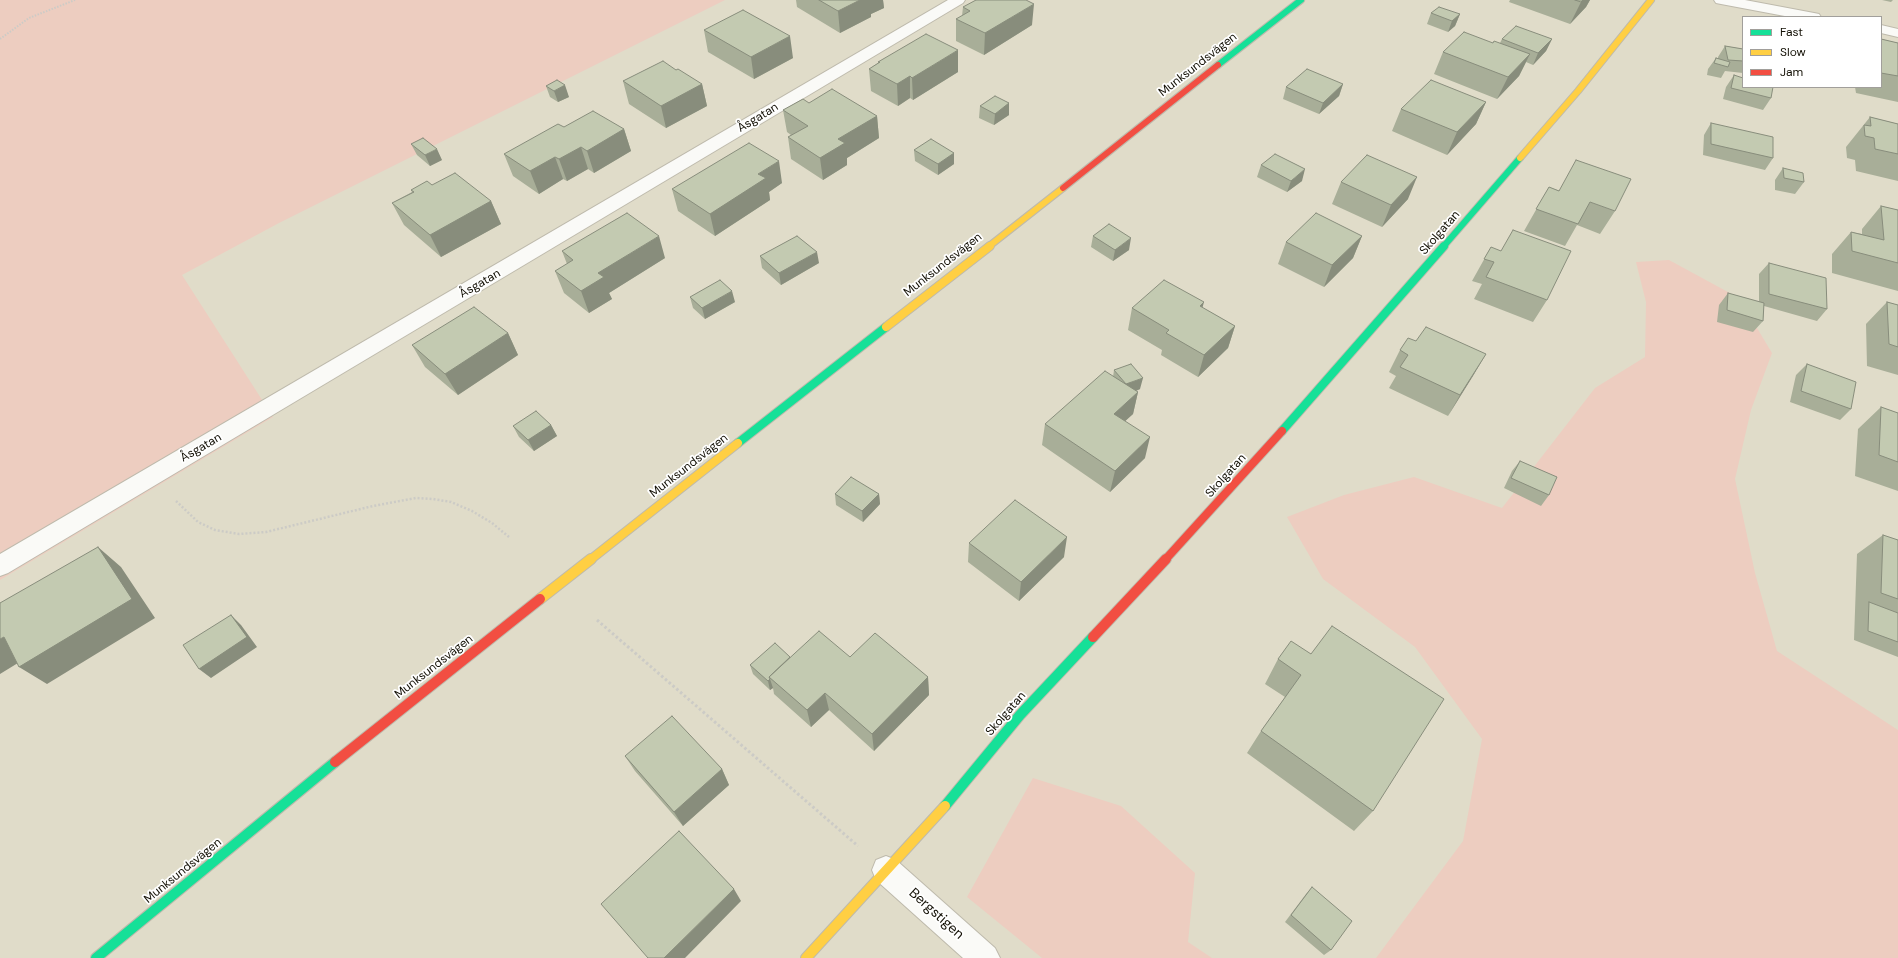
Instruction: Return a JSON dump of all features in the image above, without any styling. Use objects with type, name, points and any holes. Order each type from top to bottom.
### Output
[{"type":"street","name":"Åsgatan","points":[[0,566],[958,0]]},
{"type":"street","name":"Munksundsvägen","points":[[96,958],[360,741],[1301,0]]},
{"type":"street","name":"Skolgatan","points":[[806,958],[945,806],[1020,715],[1222,500],[1578,91],[1651,0]]},
{"type":"street","points":[[1721,0],[1809,16]]},
{"type":"street","points":[[1882,29],[1898,32]]},
{"type":"street","name":"Bergstigen","points":[[886,870],[985,958]]},
{"type":"path","points":[[0,39],[29,18],[75,0]]},
{"type":"path","points":[[151,477],[198,522],[215,530],[239,534],[266,532],[372,506],[416,498],[450,502],[492,523],[509,537]]},
{"type":"path","points":[[597,620],[886,870]]},
{"type":"shaded area","points":[[0,0],[725,0],[279,223],[182,275],[273,417],[0,580]]},
{"type":"shaded area","points":[[1669,260],[1739,298],[1772,353],[1751,410],[1735,479],[1755,573],[1777,651],[1898,730],[1898,958],[1376,958],[1463,841],[1482,739],[1415,647],[1323,579],[1287,517],[1344,495],[1414,477],[1502,508],[1595,388],[1645,357],[1646,302],[1636,262]]},
{"type":"shaded area","points":[[1033,778],[1121,806],[1195,873],[1188,942],[1212,958],[1042,958],[967,897]]},
{"type":"building","points":[[819,0],[860,0],[838,11]]},
{"type":"building","points":[[976,0],[1026,0],[1034,4],[985,33],[956,19],[970,11],[963,7]]},
{"type":"building","points":[[1439,7],[1460,14],[1452,21],[1431,13]]},
{"type":"building","points":[[743,10],[790,36],[751,57],[704,30]]},
{"type":"building","points":[[1516,26],[1552,39],[1538,53],[1502,39]]},
{"type":"building","points":[[1464,32],[1493,43],[1494,41],[1530,54],[1508,77],[1443,52]]},
{"type":"building","points":[[926,34],[958,50],[912,78],[910,76],[897,84],[869,69],[880,62],[878,62]]},
{"type":"building","points":[[1882,39],[1898,43],[1898,76],[1882,73]]},
{"type":"building","points":[[1725,46],[1742,49],[1742,61],[1728,60]]},
{"type":"building","points":[[1716,58],[1730,62],[1728,67],[1714,63]]},
{"type":"building","points":[[663,61],[702,84],[661,106],[623,81]]},
{"type":"building","points":[[1307,69],[1343,84],[1323,103],[1286,87]]},
{"type":"building","points":[[1734,75],[1742,78],[1742,88],[1773,88],[1771,98],[1731,88]]},
{"type":"building","points":[[557,80],[565,85],[554,91],[546,86]]},
{"type":"building","points":[[1431,80],[1486,102],[1457,132],[1401,109]]},
{"type":"building","points":[[832,89],[877,116],[838,139],[845,143],[820,158],[788,137],[808,126],[783,110],[803,99],[809,103]]},
{"type":"building","points":[[995,96],[1009,103],[995,114],[980,106]]},
{"type":"building","points":[[593,111],[624,129],[587,151],[581,147],[559,159],[555,157],[530,171],[504,154],[558,124],[564,127]]},
{"type":"building","points":[[1870,117],[1898,124],[1898,154],[1875,149],[1874,138],[1865,136],[1864,125],[1871,126]]},
{"type":"building","points":[[1711,123],[1773,137],[1773,158],[1711,144]]},
{"type":"building","points":[[423,138],[437,149],[425,155],[411,144]]},
{"type":"building","points":[[931,139],[954,153],[938,164],[914,150]]},
{"type":"building","points":[[749,143],[779,161],[758,174],[766,178],[710,214],[672,189]]},
{"type":"building","points":[[1275,154],[1305,169],[1291,181],[1261,165]]},
{"type":"building","points":[[1367,155],[1417,177],[1391,205],[1341,182]]},
{"type":"building","points":[[1576,160],[1631,179],[1615,211],[1590,202],[1578,224],[1536,209],[1549,187],[1559,191]]},
{"type":"building","points":[[1783,168],[1803,173],[1804,182],[1784,178]]},
{"type":"building","points":[[455,173],[491,201],[430,235],[392,203],[414,192],[411,190],[427,181],[432,185]]},
{"type":"building","points":[[1881,206],[1898,210],[1898,263],[1852,251],[1851,232],[1884,240]]},
{"type":"building","points":[[627,213],[659,236],[598,273],[604,277],[581,291],[555,271],[573,260],[562,251]]},
{"type":"building","points":[[1316,213],[1362,236],[1332,265],[1286,242]]},
{"type":"building","points":[[1109,224],[1131,238],[1115,250],[1093,236]]},
{"type":"building","points":[[1513,230],[1571,251],[1547,300],[1486,277],[1494,262],[1484,259],[1491,247],[1501,251]]},
{"type":"building","points":[[797,236],[817,252],[779,273],[760,256]]},
{"type":"building","points":[[1769,263],[1826,278],[1827,309],[1769,294]]},
{"type":"building","points":[[720,280],[732,291],[702,308],[690,297]]},
{"type":"building","points":[[1164,280],[1204,302],[1200,306],[1235,326],[1204,355],[1166,333],[1169,330],[1132,308]]},
{"type":"building","points":[[1728,293],[1764,303],[1763,321],[1727,310]]},
{"type":"building","points":[[1887,302],[1898,305],[1898,347],[1889,344]]},
{"type":"building","points":[[474,307],[508,333],[445,374],[412,345]]},
{"type":"building","points":[[1426,327],[1486,354],[1460,395],[1400,367],[1408,355],[1400,350],[1408,338],[1416,341]]},
{"type":"building","points":[[1131,364],[1143,378],[1126,384],[1114,370]]},
{"type":"building","points":[[1807,364],[1856,382],[1851,409],[1801,391]]},
{"type":"building","points":[[1105,371],[1138,392],[1114,414],[1150,437],[1115,471],[1045,424]]},
{"type":"building","points":[[1881,407],[1898,413],[1898,462],[1879,455]]},
{"type":"building","points":[[536,411],[551,425],[528,440],[513,426]]},
{"type":"building","points":[[1520,461],[1557,477],[1549,495],[1511,478]]},
{"type":"building","points":[[851,477],[879,494],[862,511],[835,494]]},
{"type":"building","points":[[1015,500],[1067,537],[1021,582],[969,543]]},
{"type":"building","points":[[1883,535],[1898,540],[1898,599],[1881,593]]},
{"type":"building","points":[[98,547],[132,599],[19,667],[4,637],[0,639],[0,603]]},
{"type":"building","points":[[1869,602],[1898,613],[1898,642],[1868,631]]},
{"type":"building","points":[[231,615],[247,637],[199,669],[183,645]]},
{"type":"building","points":[[1332,626],[1444,699],[1373,811],[1261,731],[1301,675],[1278,659],[1291,641],[1311,654]]},
{"type":"building","points":[[819,631],[850,657],[875,633],[928,677],[872,734],[825,693],[807,710],[769,677]]},
{"type":"building","points":[[775,643],[790,657],[769,677],[770,679],[768,681],[750,665]]},
{"type":"building","points":[[672,716],[722,769],[674,812],[625,756]]},
{"type":"building","points":[[679,831],[734,889],[664,958],[648,958],[601,904]]},
{"type":"building","points":[[1312,887],[1352,921],[1331,950],[1291,915]]},
{"type":"traffic: fast","points":[[1218,65],[1301,0]]},
{"type":"traffic: fast","points":[[1282,431],[1520,158]]},
{"type":"traffic: fast","points":[[738,443],[886,327]]},
{"type":"traffic: fast","points":[[945,806],[1020,715],[1093,637]]},
{"type":"traffic: fast","points":[[96,958],[335,762]]},
{"type":"traffic: slow","points":[[1520,158],[1578,91],[1651,0]]},
{"type":"traffic: slow","points":[[886,327],[1063,188]]},
{"type":"traffic: slow","points":[[540,599],[738,443]]},
{"type":"traffic: slow","points":[[806,958],[945,806]]},
{"type":"traffic: jam","points":[[1063,188],[1218,65]]},
{"type":"traffic: jam","points":[[1093,637],[1221,500],[1282,431]]},
{"type":"traffic: jam","points":[[335,762],[540,599]]}]
